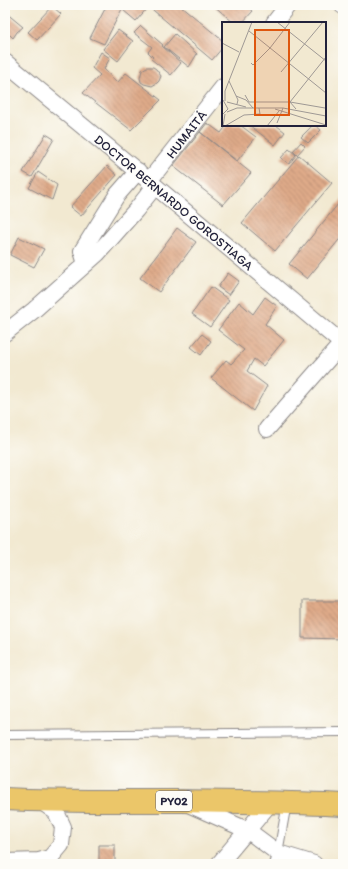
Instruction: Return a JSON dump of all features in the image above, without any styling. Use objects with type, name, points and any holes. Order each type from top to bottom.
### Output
[{"type":"main road","name":"PY02","points":[[5,799],[343,804]]},
{"type":"street","points":[[275,22],[288,5]]},
{"type":"street","name":"DOCTOR BERNARDO GOROSTIAGA","points":[[5,62],[343,343]]},
{"type":"street","name":"HUMAITÁ","points":[[147,179],[222,88]]},
{"type":"street","points":[[86,264],[82,251],[117,195],[147,179]]},
{"type":"street","points":[[5,334],[98,253],[136,210],[147,179]]},
{"type":"street","points":[[267,429],[343,343]]},
{"type":"street","points":[[5,862],[39,861],[50,858],[61,845],[63,827],[56,812],[39,800]]},
{"type":"street","points":[[181,801],[247,830],[276,859],[314,864]]},
{"type":"street","points":[[219,864],[247,830],[279,802]]},
{"type":"lane","points":[[5,735],[343,732]]},
{"type":"lane","points":[[276,859],[279,802]]},
{"type":"building","points":[[107,5],[119,5],[123,7],[104,44],[90,38]]},
{"type":"building","points":[[127,5],[145,5],[148,7],[136,21],[123,10]]},
{"type":"building","points":[[147,5],[180,5],[222,40],[222,48],[212,60]]},
{"type":"building","points":[[213,5],[246,5],[253,11],[243,22],[233,22]]},
{"type":"building","points":[[52,6],[61,14],[37,40],[28,32]]},
{"type":"building","points":[[5,12],[23,27],[13,38],[5,30]]},
{"type":"building","points":[[141,26],[181,63],[171,75],[151,59],[153,57],[148,52],[152,47],[134,33]]},
{"type":"building","points":[[118,30],[133,41],[118,61],[103,49]]},
{"type":"building","points":[[175,34],[197,54],[189,67],[164,47]]},
{"type":"building","points":[[101,52],[110,58],[104,69],[117,83],[126,73],[161,100],[131,130],[83,93],[100,75],[92,68]]},
{"type":"building","points":[[147,67],[153,67],[161,76],[159,81],[152,86],[141,82],[140,78],[142,70]]},
{"type":"building","points":[[207,123],[221,133],[226,126],[241,126],[256,137],[237,161],[200,132]]},
{"type":"building","points":[[250,126],[277,126],[285,132],[275,145]]},
{"type":"building","points":[[312,126],[316,126],[321,130],[308,143],[301,137]]},
{"type":"building","points":[[200,132],[251,173],[223,205],[173,166]]},
{"type":"building","points":[[46,134],[54,139],[32,177],[23,172]]},
{"type":"building","points":[[301,142],[305,146],[297,155],[293,151]]},
{"type":"building","points":[[289,149],[296,155],[289,164],[281,158]]},
{"type":"building","points":[[299,155],[332,183],[275,251],[242,223]]},
{"type":"building","points":[[107,166],[117,175],[81,216],[70,207]]},
{"type":"building","points":[[38,172],[57,185],[52,200],[29,188]]},
{"type":"building","points":[[343,198],[343,235],[307,279],[289,264]]},
{"type":"building","points":[[177,228],[196,242],[159,292],[140,278]]},
{"type":"building","points":[[19,237],[44,249],[34,267],[10,255]]},
{"type":"building","points":[[228,273],[239,281],[229,295],[218,287]]},
{"type":"building","points":[[211,287],[229,300],[210,327],[192,314]]},
{"type":"building","points":[[265,297],[277,306],[265,324],[284,340],[263,366],[254,359],[247,371],[267,386],[253,411],[211,378],[226,360],[231,364],[244,350],[218,330],[239,302],[253,314]]},
{"type":"building","points":[[202,334],[211,341],[201,355],[191,347]]},
{"type":"building","points":[[302,601],[343,601],[343,639],[302,638]]},
{"type":"building","points":[[99,845],[115,845],[115,864],[99,864]]}]
